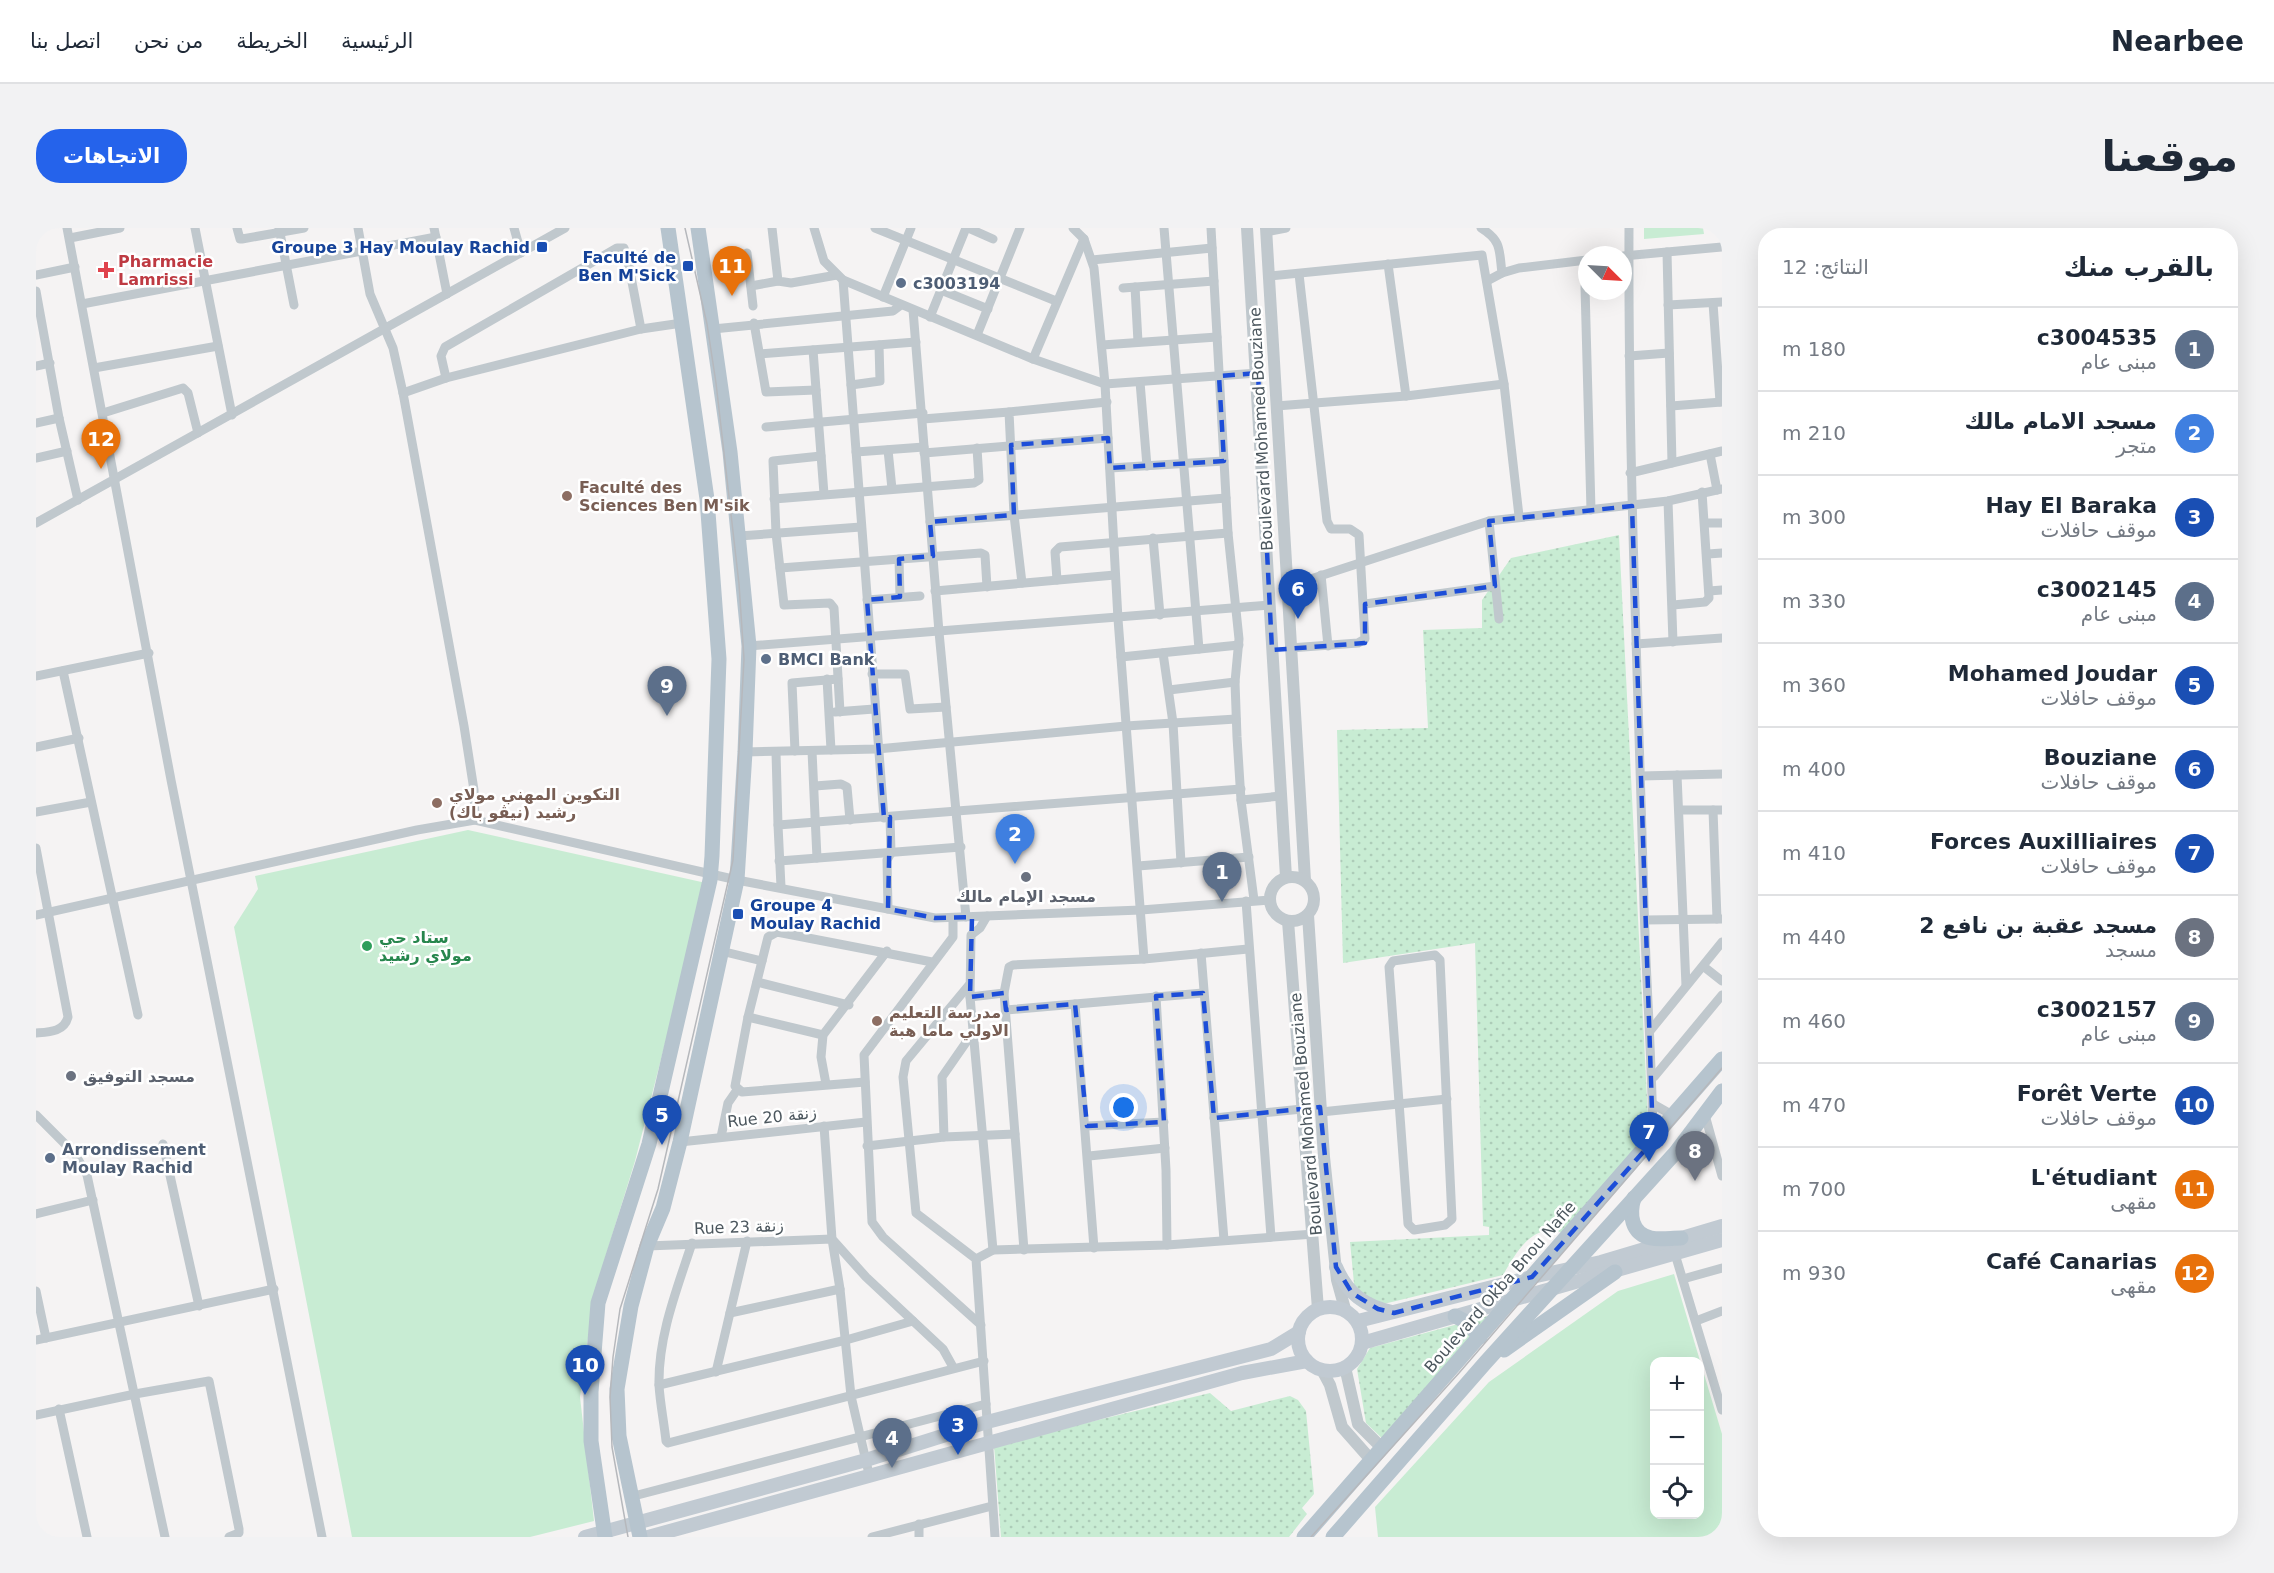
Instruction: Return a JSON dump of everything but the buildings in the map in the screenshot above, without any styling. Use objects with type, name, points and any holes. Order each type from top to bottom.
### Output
[{"type":"main road","points":[[604,1535],[591,1442],[591,1392],[598,1303],[649,1144],[711,873],[719,659],[707,499],[668,228]]},
{"type":"main road","points":[[638,1530],[620,1436],[617,1389],[631,1306],[647,1246],[663,1208],[680,1142],[737,880],[745,752],[749,646],[730,452],[698,228]]},
{"type":"main road","name":"Boulevard Okba Bnou Nafie","points":[[1304,1537],[1653,1141],[1722,1059]]},
{"type":"main road","points":[[1332,1537],[1634,1198],[1722,1091]]},
{"type":"main road","points":[[1634,1198],[1631,1216],[1640,1232],[1651,1238],[1681,1238]]},
{"type":"main road","points":[[1358,1322],[1532,1276],[1591,1264],[1722,1226]]},
{"type":"main road","points":[[1362,1343],[1512,1300],[1550,1292],[1722,1240]]},
{"type":"main road","points":[[1336,1267],[1342,1281],[1358,1298],[1378,1309],[1394,1313]]},
{"type":"main road","points":[[1485,1363],[1615,1272]]},
{"type":"main road","points":[[1329,1306],[1345,1310],[1358,1322],[1362,1343],[1355,1360],[1345,1367],[1331,1371],[1322,1370],[1307,1361],[1299,1348],[1299,1332],[1303,1322],[1318,1309],[1329,1306]]},
{"type":"main road","points":[[1455,1316],[1468,1323],[1480,1337]]},
{"type":"main road","points":[[585,1537],[638,1530],[987,1422],[1270,1349],[1299,1332]]},
{"type":"main road","points":[[648,1537],[869,1474],[1242,1373],[1307,1361]]},
{"type":"street","points":[[67,228],[192,880],[322,1537]]},
{"type":"street","points":[[69,238],[120,228]]},
{"type":"street","points":[[195,228],[232,414]]},
{"type":"street","points":[[237,228],[240,239],[279,230],[304,228]]},
{"type":"street","points":[[358,228],[370,294],[387,328],[403,393],[463,719],[474,789],[476,820]]},
{"type":"street","points":[[514,228],[521,253]]},
{"type":"street","points":[[36,523],[565,228]]},
{"type":"street","points":[[772,228],[778,281]]},
{"type":"street","points":[[814,228],[824,261],[840,277],[930,317],[1105,384],[1258,373]]},
{"type":"street","points":[[875,228],[1056,302]]},
{"type":"street","points":[[883,297],[911,228]]},
{"type":"street","points":[[930,317],[967,228],[984,231],[993,239]]},
{"type":"street","points":[[977,335],[1020,228]]},
{"type":"street","points":[[1164,228],[1199,649]]},
{"type":"street","points":[[1211,228],[1228,533],[1239,645],[1235,682],[1236,719],[1241,800],[1249,857],[1248,949],[1271,1237]]},
{"type":"street","name":"Boulevard Mohamed Bouziane","points":[[1247,228],[1258,373],[1286,877]]},
{"type":"street","points":[[1266,230],[1286,228]]},
{"type":"street","points":[[1481,228],[1495,237],[1498,242],[1502,273]]},
{"type":"street","points":[[1627,246],[1629,228]]},
{"type":"street","points":[[1077,229],[1084,239],[1092,260],[1102,345],[1118,619],[1144,959]]},
{"type":"street","points":[[279,230],[294,305]]},
{"type":"street","name":"Boulevard Mohamed Bouziane","points":[[1266,230],[1305,880]]},
{"type":"street","points":[[82,304],[362,250],[435,233],[447,294]]},
{"type":"street","points":[[1033,358],[1084,239]]},
{"type":"street","points":[[446,378],[441,356],[445,347],[617,248],[624,248],[627,256],[641,329]]},
{"type":"street","points":[[1092,260],[1212,248]]},
{"type":"street","points":[[1632,255],[1722,248]]},
{"type":"street","points":[[1667,252],[1672,463]]},
{"type":"street","points":[[747,253],[753,306]]},
{"type":"street","points":[[1269,276],[1482,255],[1504,384],[1519,516]]},
{"type":"street","points":[[1487,280],[1519,268],[1578,261]]},
{"type":"street","points":[[1388,264],[1406,396]]},
{"type":"street","points":[[36,275],[75,267]]},
{"type":"street","points":[[1290,648],[1358,643],[1365,639],[1365,604],[1359,535],[1356,531],[1336,531],[1329,526],[1299,274]]},
{"type":"street","points":[[751,286],[778,281],[791,283],[840,277]]},
{"type":"street","points":[[840,277],[846,314],[877,749],[891,854],[887,860],[888,909]]},
{"type":"street","points":[[1123,288],[1214,281]]},
{"type":"street","points":[[1135,287],[1138,342]]},
{"type":"street","points":[[940,290],[988,309]]},
{"type":"street","points":[[36,291],[59,418],[78,500]]},
{"type":"street","points":[[1585,300],[1591,510]]},
{"type":"street","points":[[1627,300],[1630,473],[1645,920],[1654,1077],[1653,1141]]},
{"type":"street","points":[[1668,305],[1717,303],[1721,402],[1671,406]]},
{"type":"street","points":[[712,328],[892,311],[901,305]]},
{"type":"street","points":[[913,310],[939,632],[966,917]]},
{"type":"street","points":[[403,393],[446,378],[641,329],[682,323]]},
{"type":"street","points":[[754,323],[766,392],[816,390]]},
{"type":"street","points":[[1102,345],[1217,337]]},
{"type":"street","points":[[760,354],[916,342]]},
{"type":"street","points":[[851,385],[880,381],[879,345]]},
{"type":"street","points":[[94,368],[218,346]]},
{"type":"street","points":[[813,350],[824,494]]},
{"type":"street","points":[[1629,356],[1669,353]]},
{"type":"street","points":[[36,366],[50,363]]},
{"type":"street","points":[[1140,382],[1147,466]]},
{"type":"street","points":[[1276,406],[1406,396],[1504,384]]},
{"type":"street","points":[[103,413],[183,388],[188,393],[198,434]]},
{"type":"street","points":[[766,427],[854,418],[1009,412],[1107,402]]},
{"type":"street","points":[[1009,412],[1014,515],[1022,584]]},
{"type":"street","points":[[36,423],[59,418]]},
{"type":"street","points":[[856,452],[977,448],[1108,438]]},
{"type":"street","points":[[774,499],[977,482],[977,448]]},
{"type":"street","points":[[888,450],[892,489]]},
{"type":"street","points":[[36,458],[67,451]]},
{"type":"street","points":[[1630,473],[1722,451]]},
{"type":"street","points":[[1286,586],[1489,521],[1668,501],[1719,489],[1710,453]]},
{"type":"street","points":[[820,456],[773,461],[776,533],[784,605],[832,604],[840,712]]},
{"type":"street","points":[[1110,468],[1224,460]]},
{"type":"street","points":[[1673,605],[1706,603],[1709,591],[1708,554],[1702,492]]},
{"type":"street","points":[[930,522],[1227,498]]},
{"type":"street","points":[[1668,501],[1673,642]]},
{"type":"street","points":[[1489,521],[1499,619]]},
{"type":"street","points":[[1705,523],[1722,523]]},
{"type":"street","points":[[739,536],[861,527]]},
{"type":"street","points":[[1057,580],[1056,549],[1114,541],[1228,533]]},
{"type":"street","points":[[1153,538],[1160,615]]},
{"type":"street","points":[[1708,554],[1722,553]]},
{"type":"street","points":[[780,568],[983,554],[987,587]]},
{"type":"street","points":[[899,559],[900,597]]},
{"type":"street","points":[[936,591],[1116,574]]},
{"type":"street","points":[[1321,575],[1328,646]]},
{"type":"street","points":[[1365,604],[1495,586]]},
{"type":"street","points":[[1709,591],[1722,590]]},
{"type":"street","points":[[867,600],[920,596]]},
{"type":"street","points":[[749,646],[1118,619],[1270,605]]},
{"type":"street","points":[[1636,644],[1722,638]]},
{"type":"street","points":[[1121,657],[1239,645]]},
{"type":"street","points":[[36,676],[149,653]]},
{"type":"street","points":[[1163,653],[1173,723],[1181,863]]},
{"type":"street","points":[[63,671],[138,1015]]},
{"type":"street","points":[[872,674],[905,674],[910,709],[946,707]]},
{"type":"street","points":[[827,679],[831,750]]},
{"type":"street","points":[[795,751],[791,685],[795,681],[838,679]]},
{"type":"street","points":[[1169,690],[1235,682]]},
{"type":"street","points":[[828,712],[874,709]]},
{"type":"street","points":[[745,752],[877,749],[1126,726],[1236,719]]},
{"type":"street","points":[[36,747],[79,738]]},
{"type":"street","points":[[812,751],[817,858]]},
{"type":"street","points":[[776,752],[781,887]]},
{"type":"street","points":[[1641,776],[1722,774]]},
{"type":"street","points":[[1677,776],[1686,986]]},
{"type":"street","points":[[814,786],[841,784],[847,787],[850,820]]},
{"type":"street","points":[[778,825],[1241,789]]},
{"type":"street","points":[[1241,800],[1281,796]]},
{"type":"street","points":[[36,812],[91,802]]},
{"type":"street","points":[[1645,920],[1719,919],[1717,810],[1678,810]]},
{"type":"street","points":[[36,915],[417,830],[476,820],[737,880],[953,919],[1141,910],[1270,900]]},
{"type":"street","points":[[779,861],[961,847]]},
{"type":"street","points":[[36,848],[68,1017],[64,1026],[55,1031],[36,1034]]},
{"type":"street","points":[[1138,866],[1249,857]]},
{"type":"street","points":[[1286,877],[1305,880],[1313,889],[1315,900],[1308,915],[1295,921],[1288,921],[1275,913],[1270,900],[1274,886],[1286,877]]},
{"type":"street","name":"Boulevard Mohamed Bouziane","points":[[1308,915],[1321,1112],[1336,1267],[1345,1310]]},
{"type":"street","points":[[953,937],[971,935],[980,928],[987,916]]},
{"type":"street","points":[[953,919],[953,937],[868,1046],[864,1055],[872,1222],[877,1230],[981,1325]]},
{"type":"street","name":"Boulevard Mohamed Bouziane","points":[[1288,921],[1318,1309]]},
{"type":"street","points":[[865,1082],[742,1092],[737,1089],[735,1086],[748,1017],[768,937],[777,932],[887,951],[932,962]]},
{"type":"street","points":[[971,935],[969,986],[993,1250]]},
{"type":"street","points":[[1650,1031],[1722,942]]},
{"type":"street","points":[[1024,1250],[1004,993],[1007,971],[1013,965],[1144,959],[1248,949]]},
{"type":"street","points":[[721,951],[762,961]]},
{"type":"street","points":[[826,1084],[821,1058],[823,1035],[849,1005],[887,951]]},
{"type":"street","points":[[1202,953],[1203,993],[1224,1240]]},
{"type":"street","points":[[1435,955],[1440,960],[1452,1219],[1445,1225],[1414,1230],[1408,1224],[1399,1102],[1390,962],[1435,955]]},
{"type":"street","points":[[1703,966],[1722,981]]},
{"type":"street","points":[[757,982],[849,1005]]},
{"type":"street","points":[[969,986],[906,1061],[903,1077],[916,1213],[976,1259],[995,1537]]},
{"type":"street","points":[[970,997],[1004,993]]},
{"type":"street","points":[[1006,1010],[1203,993]]},
{"type":"street","points":[[1654,1077],[1722,995]]},
{"type":"street","points":[[1156,996],[1164,1122],[1167,1245]]},
{"type":"street","points":[[1075,1004],[1087,1126],[1094,1248]]},
{"type":"street","points":[[748,1017],[823,1035]]},
{"type":"street","points":[[944,1137],[942,1077],[974,1031]]},
{"type":"street","points":[[720,1137],[728,1103],[737,1089]]},
{"type":"street","points":[[1321,1112],[1447,1098]]},
{"type":"street","points":[[1653,1104],[1674,1116]]},
{"type":"street","points":[[1214,1118],[1302,1109]]},
{"type":"street","points":[[1705,1114],[1722,1176]]},
{"type":"street","points":[[36,1115],[83,1165],[120,1322],[165,1537]]},
{"type":"street","name":"Rue 20 زنقة","points":[[680,1142],[866,1122]]},
{"type":"street","points":[[1087,1126],[1164,1122]]},
{"type":"street","points":[[824,1126],[832,1239],[840,1289],[851,1396],[869,1474]]},
{"type":"street","points":[[867,1146],[944,1137],[1015,1134]]},
{"type":"street","points":[[163,1144],[199,1306]]},
{"type":"street","points":[[1089,1156],[1165,1149]]},
{"type":"street","points":[[36,1215],[93,1200]]},
{"type":"street","points":[[976,1259],[993,1250],[1167,1245],[1314,1234]]},
{"type":"street","points":[[832,1239],[866,1277],[943,1348],[953,1367]]},
{"type":"street","name":"Rue 23 زنقة","points":[[647,1246],[832,1239]]},
{"type":"street","points":[[717,1372],[747,1241]]},
{"type":"street","points":[[692,1244],[669,1312],[661,1354],[659,1384],[666,1440],[671,1444],[953,1367],[984,1361]]},
{"type":"street","points":[[1675,1254],[1722,1410]]},
{"type":"street","points":[[1683,1279],[1722,1268]]},
{"type":"street","points":[[36,1340],[274,1289]]},
{"type":"street","points":[[730,1313],[840,1289]]},
{"type":"street","points":[[36,1291],[46,1338]]},
{"type":"street","points":[[1696,1321],[1722,1311]]},
{"type":"street","points":[[659,1384],[717,1372],[913,1321]]},
{"type":"street","points":[[1345,1367],[1358,1424],[1377,1455]]},
{"type":"street","points":[[1322,1370],[1330,1385],[1342,1427],[1377,1455]]},
{"type":"street","points":[[36,1415],[135,1394],[209,1382],[239,1529],[236,1535],[229,1537]]},
{"type":"street","points":[[630,1497],[986,1404]]},
{"type":"street","points":[[59,1409],[87,1537]]},
{"type":"street","points":[[876,1536],[992,1506]]},
{"type":"street","points":[[919,1524],[919,1537]]},
{"type":"highlighted area","points":[[1258,373],[1272,650],[1365,643],[1365,604],[1495,586],[1489,521],[1632,506],[1653,1141],[1532,1277],[1394,1313],[1378,1309],[1352,1293],[1336,1267],[1320,1107],[1214,1118],[1203,993],[1156,996],[1164,1122],[1087,1126],[1075,1004],[1006,1010],[1004,993],[970,997],[972,917],[935,918],[888,909],[890,817],[884,818],[867,600],[900,597],[899,559],[933,556],[930,522],[1014,515],[1011,445],[1108,438],[1110,468],[1224,461],[1219,376]]},
{"type":"green space","points":[[1644,228],[1703,228],[1704,234],[1644,239]]},
{"type":"green space","points":[[1619,535],[1648,1119],[1656,1134],[1565,1234],[1544,1231],[1535,1234],[1514,1256],[1503,1275],[1363,1309],[1356,1304],[1350,1242],[1489,1235],[1489,1227],[1483,1226],[1475,943],[1343,963],[1337,730],[1428,728],[1423,630],[1482,628],[1482,600],[1511,558]]},
{"type":"green space","points":[[468,830],[706,883],[635,1161],[594,1294],[580,1397],[594,1521],[530,1537],[352,1537],[234,927],[258,889],[255,876]]},
{"type":"green space","points":[[1674,1274],[1699,1357],[1650,1357],[1650,1519],[1704,1519],[1704,1374],[1722,1434],[1722,1537],[1378,1537],[1375,1507],[1489,1382],[1618,1291]]},
{"type":"green space","points":[[1495,1314],[1385,1441],[1366,1423],[1357,1369],[1370,1348]]},
{"type":"green space","points":[[1210,1393],[1231,1411],[1290,1396],[1298,1400],[1306,1411],[1314,1494],[1302,1508],[1307,1514],[1289,1537],[1001,1537],[994,1445]]},
{"type":"tram line","points":[[628,1537],[612,1447],[610,1397],[613,1357],[620,1309],[658,1189],[733,860],[744,659],[739,584],[716,383],[707,324],[685,228]]},
{"type":"tram line","points":[[1311,1537],[1459,1373],[1722,1068]]},
{"type":"place","name":"Groupe 3 Hay Moulay Rachid","points":[[542,247]]},
{"type":"place","name":"Faculté de Ben M'Sick","points":[[688,266]]},
{"type":"place","name":"Pharmacie Lamrissi","points":[[106,270]]},
{"type":"place","name":"c3003194","points":[[901,283]]},
{"type":"place","name":"L'étudiant","points":[[732,296]]},
{"type":"place","name":"Café Canarias","points":[[101,469]]},
{"type":"place","name":"Faculté des Sciences Ben M'sik","points":[[567,496]]},
{"type":"place","name":"Bouziane","points":[[1298,619]]},
{"type":"place","name":"BMCI Bank","points":[[766,659]]},
{"type":"place","name":"c3002157","points":[[667,716]]},
{"type":"place","name":"التكوين المهني مولاي رشيد (نيڤو باك)","points":[[437,803]]},
{"type":"place","name":"مسجد الامام مالك","points":[[1015,864]]},
{"type":"place","name":"مسجد الإمام مالك","points":[[1026,877]]},
{"type":"place","name":"c3004535","points":[[1222,902]]},
{"type":"place","name":"Groupe 4 Moulay Rachid","points":[[738,914]]},
{"type":"place","name":"ستاد حي مولاي رشيد","points":[[367,946]]},
{"type":"place","name":"مدرسة التعليم الاولي ماما هبة","points":[[877,1021]]},
{"type":"place","name":"مسجد التوفيق","points":[[71,1076]]},
{"type":"place","name":"Mohamed Joudar","points":[[662,1145]]},
{"type":"place","name":"Arrondissement Moulay Rachid","points":[[50,1158]]},
{"type":"place","name":"Forces Auxilliaires","points":[[1649,1162]]},
{"type":"place","name":"مسجد عقبة بن نافع 2","points":[[1695,1181]]},
{"type":"place","name":"Forêt Verte","points":[[585,1395]]},
{"type":"place","name":"Hay El Baraka","points":[[958,1455]]},
{"type":"place","name":"c3002145","points":[[892,1468]]}]
